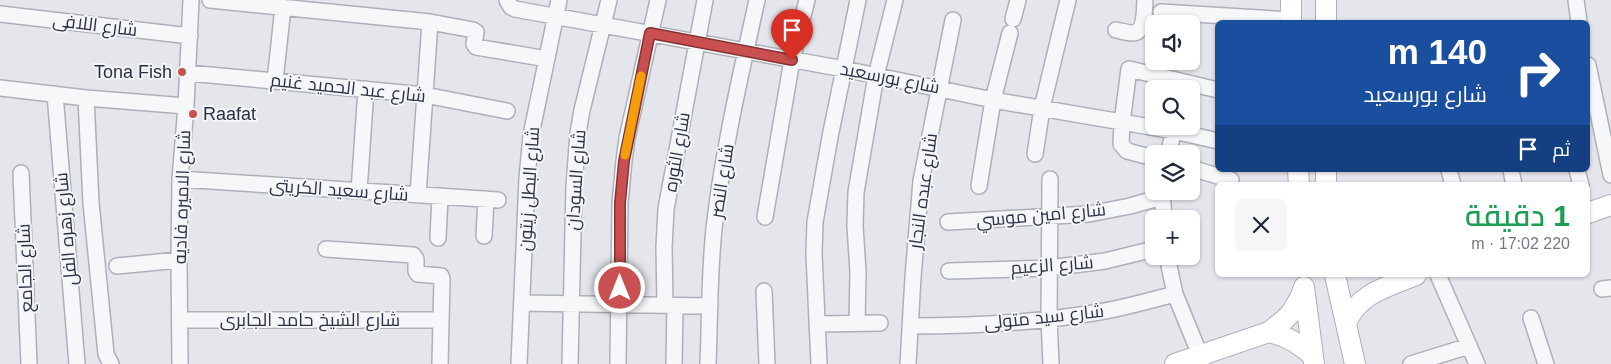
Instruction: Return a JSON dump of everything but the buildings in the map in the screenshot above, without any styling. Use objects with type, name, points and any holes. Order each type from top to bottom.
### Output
[{"type":"street","name":"شارع الاميره فاديه","points":[[180,364],[178,260],[180,179],[186,106],[191,0]]},
{"type":"street","points":[[210,0],[430,22],[474,30],[476,34],[474,44],[476,47],[546,59]]},
{"type":"street","name":"شارع بورسعيد","points":[[506,0],[515,9],[844,69],[994,100],[1145,126]]},
{"type":"street","name":"شارع البطل زيتون","points":[[519,364],[529,155],[546,59],[559,0]]},
{"type":"street","name":"شارع السودان","points":[[570,364],[574,186],[578,133],[609,0]]},
{"type":"street","points":[[618,364],[620,203],[624,161],[658,0]]},
{"type":"street","name":"شارع الثوره","points":[[674,364],[664,247],[666,209],[705,0]]},
{"type":"street","name":"شارع النصر","points":[[708,364],[711,270],[716,218],[734,109],[757,0]]},
{"type":"street","points":[[765,217],[792,60],[807,0]]},
{"type":"street","points":[[818,364],[814,254],[816,222],[858,0]]},
{"type":"street","points":[[857,323],[858,272],[855,204],[876,76],[895,0]]},
{"type":"street","points":[[979,186],[994,100],[1018,0]]},
{"type":"street","points":[[1035,154],[1042,108],[1068,0]]},
{"type":"street","points":[[1116,30],[1134,33],[1138,31],[1143,24],[1145,0]]},
{"type":"street","points":[[1326,0],[1326,20]]},
{"type":"street","points":[[1576,0],[1579,20]]},
{"type":"street","points":[[275,81],[283,8]]},
{"type":"street","points":[[1161,12],[1291,14]]},
{"type":"street","name":"شارع اللافى","points":[[0,14],[190,36]]},
{"type":"street","name":"شارع عبده النجار","points":[[908,364],[921,182],[952,20]]},
{"type":"street","points":[[418,195],[430,22]]},
{"type":"street","points":[[1145,156],[1122,148],[1120,138],[1129,69],[1168,80]]},
{"type":"street","name":"شارع عبد الحميد غنيم","points":[[188,72],[425,95],[507,111]]},
{"type":"street","points":[[1200,87],[1215,90]]},
{"type":"street","points":[[1590,87],[1592,108],[1611,175]]},
{"type":"street","points":[[0,88],[86,98],[186,106]]},
{"type":"street","points":[[359,191],[366,90]]},
{"type":"street","name":"شارع زهره الفل","points":[[56,94],[77,364]]},
{"type":"street","points":[[86,98],[91,204],[106,354],[111,364]]},
{"type":"street","name":"شارع بورسعيد","points":[[1198,135],[1215,139]]},
{"type":"street","points":[[1200,171],[1231,180]]},
{"type":"street","name":"شارع الجامع","points":[[21,173],[29,364]]},
{"type":"street","name":"شارع سعيد الكريتى","points":[[180,179],[492,200],[490,219],[484,236]]},
{"type":"street","points":[[1050,179],[1048,319],[1051,364]]},
{"type":"street","points":[[438,238],[440,196]]},
{"type":"street","name":"شارع امين موسي","points":[[948,222],[1089,214],[1145,199]]},
{"type":"street","points":[[1590,211],[1611,205]]},
{"type":"street","points":[[326,249],[413,255],[416,260],[417,273],[438,275],[442,278],[440,364]]},
{"type":"street","name":"شارع الزعيم","points":[[949,271],[1049,268],[1105,261],[1145,251]]},
{"type":"street","points":[[117,266],[178,260]]},
{"type":"street","points":[[1169,265],[1175,294],[1201,359]]},
{"type":"street","points":[[1346,323],[1358,304],[1370,294],[1411,277]]},
{"type":"street","points":[[1439,277],[1477,364]]},
{"type":"street","points":[[1336,280],[1352,292],[1370,294]]},
{"type":"street","points":[[1336,280],[1355,364]]},
{"type":"street","points":[[1176,364],[1201,359],[1269,332],[1291,313],[1304,281]]},
{"type":"street","points":[[1304,281],[1313,360]]},
{"type":"street","points":[[764,291],[767,364]]},
{"type":"street","name":"شارع سيد متولى","points":[[910,326],[951,326],[1048,319],[1137,305],[1175,294]]},
{"type":"street","points":[[522,303],[710,306]]},
{"type":"street","points":[[1531,318],[1546,364]]},
{"type":"street","name":"شارع الشيخ حامد الجابرى","points":[[180,320],[440,320]]},
{"type":"street","points":[[818,324],[880,323]]},
{"type":"street","points":[[1269,332],[1279,334],[1298,343],[1313,360]]},
{"type":"street","points":[[1411,364],[1469,346]]},
{"type":"slow traffic","points":[[625,155],[641,76]]},
{"type":"place","name":"Tona Fish","points":[[182,72]]},
{"type":"place","name":"Raafat","points":[[193,114]]},
{"type":"route","points":[[620,288],[620,203],[624,161],[627,138],[650,33],[792,60]]}]
